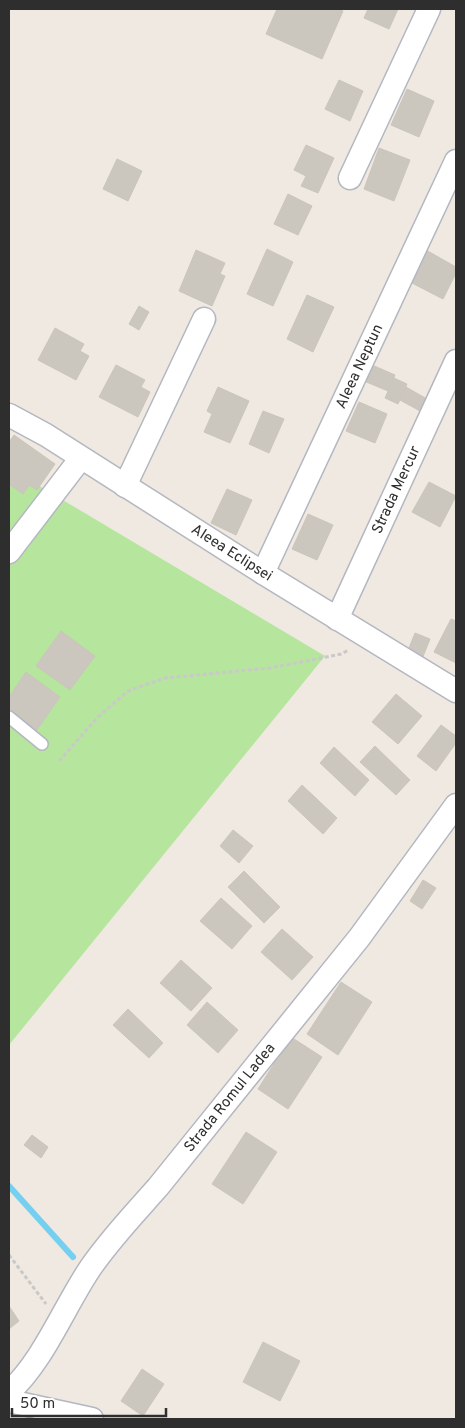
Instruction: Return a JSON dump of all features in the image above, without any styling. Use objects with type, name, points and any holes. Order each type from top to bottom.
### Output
[{"type":"street","points":[[350,178],[429,9]]},
{"type":"street","name":"Aleea Neptun","points":[[263,573],[456,161]]},
{"type":"street","points":[[125,486],[204,319]]},
{"type":"street","name":"Strada Mercur","points":[[337,619],[456,361]]},
{"type":"street","name":"Aleea Eclipsei","points":[[9,415],[46,435],[263,573],[456,691]]},
{"type":"street","points":[[9,552],[81,458]]},
{"type":"street","name":"Strada Romul Ladea","points":[[9,1392],[27,1373],[92,1266],[359,938],[456,805]]},
{"type":"street","points":[[9,1401],[92,1419]]},
{"type":"lane","points":[[9,717],[42,744]]},
{"type":"path","points":[[59,761],[98,717],[128,690],[165,678],[270,668],[333,656],[369,638]]},
{"type":"path","points":[[9,1255],[59,1320]]},
{"type":"green space","points":[[9,468],[325,656],[9,1045]]},
{"type":"building","points":[[277,9],[338,9],[343,11],[322,59],[266,34]]},
{"type":"building","points":[[368,9],[398,9],[389,29],[364,18]]},
{"type":"building","points":[[339,80],[363,91],[350,121],[325,109]]},
{"type":"building","points":[[407,89],[434,101],[419,137],[391,125]]},
{"type":"building","points":[[306,145],[334,158],[318,193],[301,186],[306,176],[294,170]]},
{"type":"building","points":[[379,148],[410,160],[394,201],[364,189]]},
{"type":"building","points":[[117,159],[142,171],[128,201],[103,189]]},
{"type":"building","points":[[288,194],[312,206],[298,235],[274,224]]},
{"type":"building","points":[[267,249],[293,262],[273,306],[247,294]]},
{"type":"building","points":[[196,250],[225,263],[220,274],[225,276],[212,306],[179,291]]},
{"type":"building","points":[[426,250],[456,267],[456,273],[443,299],[410,282]]},
{"type":"building","points":[[307,295],[334,307],[313,352],[287,339]]},
{"type":"building","points":[[139,306],[149,312],[139,330],[129,324]]},
{"type":"building","points":[[55,328],[84,344],[80,351],[89,356],[76,380],[38,360]]},
{"type":"building","points":[[116,365],[145,380],[141,387],[150,392],[138,417],[99,397]]},
{"type":"building","points":[[372,365],[395,375],[388,391],[364,381]]},
{"type":"building","points":[[394,378],[407,384],[398,404],[385,398]]},
{"type":"building","points":[[218,387],[249,401],[230,443],[204,432],[212,414],[207,411]]},
{"type":"building","points":[[406,387],[427,399],[420,411],[400,400]]},
{"type":"building","points":[[359,402],[387,414],[375,443],[346,431]]},
{"type":"building","points":[[263,411],[284,419],[269,453],[249,444]]},
{"type":"building","points":[[14,435],[55,464],[37,490],[29,485],[23,494],[9,484],[9,442]]},
{"type":"building","points":[[429,482],[456,496],[440,527],[412,512]]},
{"type":"building","points":[[227,489],[252,500],[236,535],[211,523]]},
{"type":"building","points":[[308,514],[333,525],[317,560],[292,549]]},
{"type":"building","points":[[451,619],[456,621],[456,663],[434,652]]},
{"type":"building","points":[[61,631],[95,656],[70,690],[36,666]]},
{"type":"building","points":[[415,633],[430,639],[422,659],[407,653]]},
{"type":"building","points":[[26,672],[60,697],[36,731],[9,712],[9,697]]},
{"type":"building","points":[[396,694],[422,716],[398,744],[372,722]]},
{"type":"building","points":[[441,725],[456,736],[456,743],[436,771],[417,756]]},
{"type":"building","points":[[375,746],[410,780],[396,795],[360,762]]},
{"type":"building","points":[[334,747],[369,780],[355,796],[320,763]]},
{"type":"building","points":[[302,785],[337,818],[323,834],[288,801]]},
{"type":"building","points":[[233,830],[253,846],[239,863],[220,846]]},
{"type":"building","points":[[244,871],[280,907],[264,923],[228,887]]},
{"type":"building","points":[[423,880],[436,888],[422,909],[410,901]]},
{"type":"building","points":[[221,898],[252,926],[232,949],[200,921]]},
{"type":"building","points":[[282,929],[313,957],[292,980],[261,952]]},
{"type":"building","points":[[181,960],[212,988],[191,1011],[160,983]]},
{"type":"building","points":[[341,982],[372,1002],[338,1055],[307,1034]]},
{"type":"building","points":[[207,1002],[238,1030],[218,1053],[187,1025]]},
{"type":"building","points":[[128,1009],[163,1043],[149,1058],[113,1025]]},
{"type":"building","points":[[291,1037],[322,1057],[288,1109],[258,1089]]},
{"type":"building","points":[[246,1132],[277,1152],[243,1204],[212,1184]]},
{"type":"building","points":[[32,1135],[48,1147],[41,1158],[24,1145]]},
{"type":"building","points":[[9,1306],[19,1321],[9,1329]]},
{"type":"building","points":[[263,1342],[300,1361],[280,1401],[243,1382]]},
{"type":"building","points":[[142,1369],[164,1384],[143,1416],[121,1401]]},
{"type":"waterway","points":[[9,1186],[73,1257]]}]
